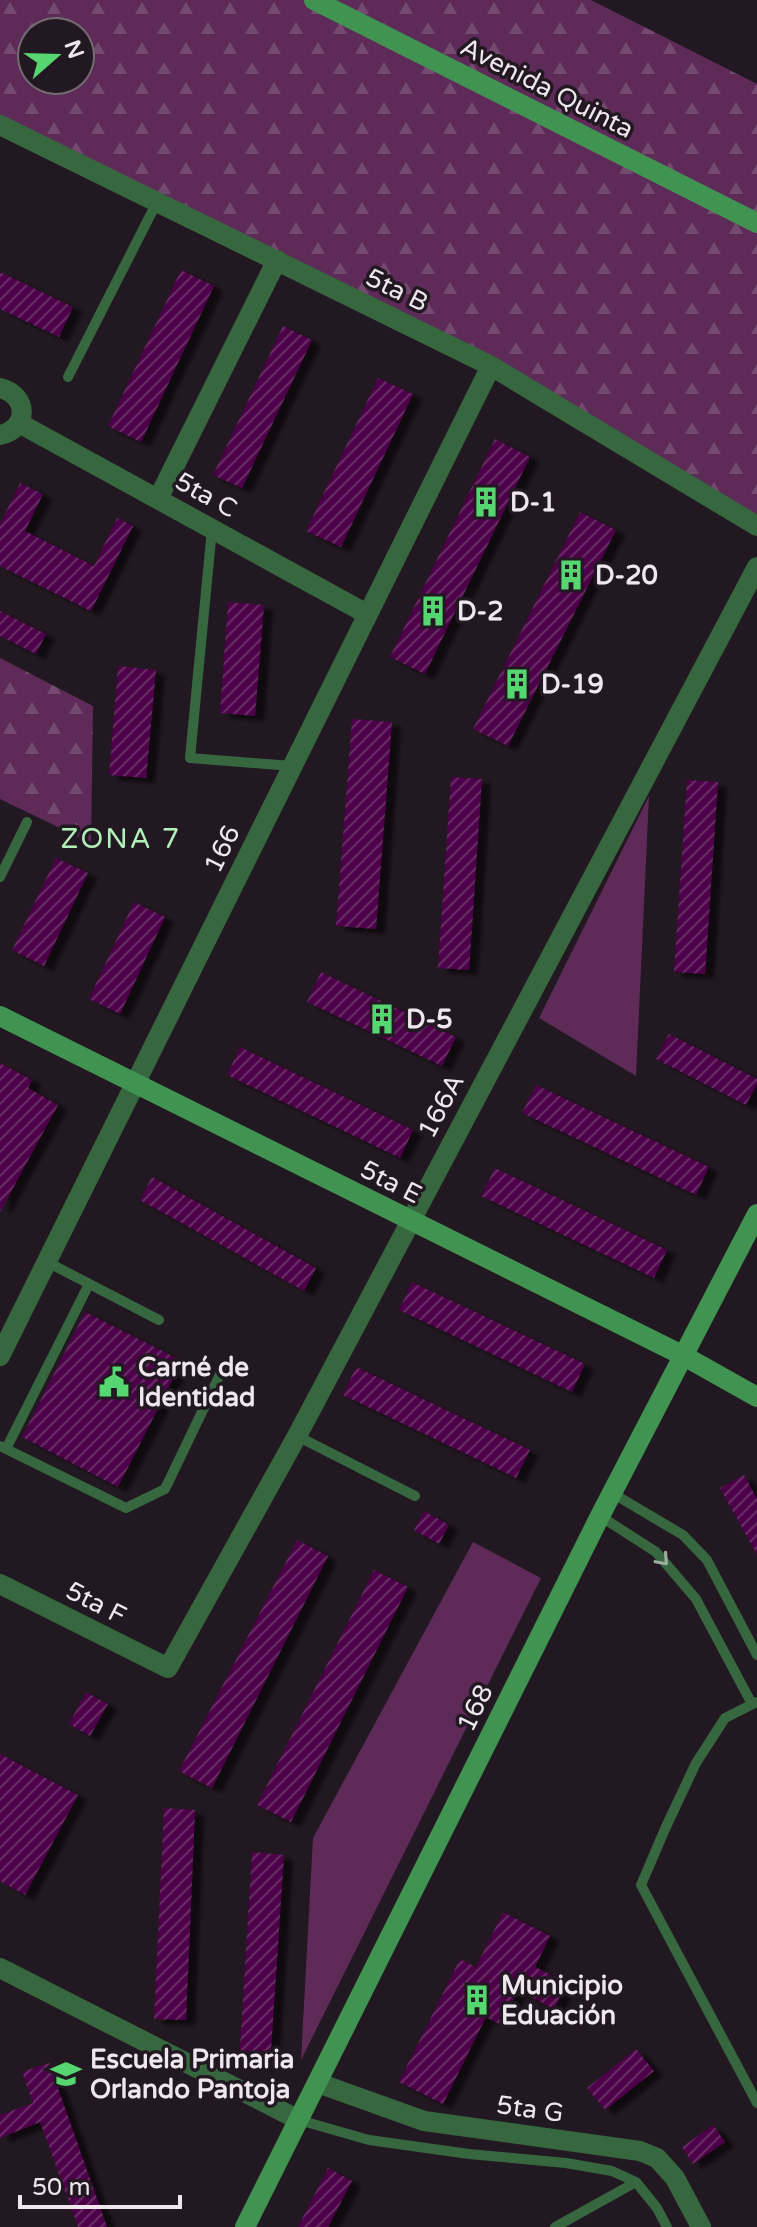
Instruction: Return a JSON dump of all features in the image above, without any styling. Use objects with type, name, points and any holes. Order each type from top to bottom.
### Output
[{"type":"street","name":"Avenida Quinta","points":[[314,0],[757,223]]},
{"type":"street","name":"5ta B","points":[[0,125],[491,366],[757,526]]},
{"type":"street","points":[[158,499],[277,260]]},
{"type":"street","name":"166","points":[[0,1356],[491,366]]},
{"type":"street","points":[[0,388],[18,398],[22,413],[19,423],[10,432],[0,435]]},
{"type":"street","name":"5ta C","points":[[19,423],[367,614]]},
{"type":"street","name":"166A","points":[[168,1668],[297,1436],[757,567]]},
{"type":"street","name":"5ta E","points":[[0,1016],[684,1356],[757,1397]]},
{"type":"street","name":"168","points":[[245,2227],[600,1516],[757,1214]]},
{"type":"street","name":"5ta F","points":[[0,1584],[168,1668]]},
{"type":"street","points":[[0,1968],[299,2120]]},
{"type":"street","name":"5ta G","points":[[318,2083],[424,2121],[640,2151],[657,2158],[675,2178],[701,2227]]},
{"type":"lane","points":[[68,377],[157,202]]},
{"type":"lane","points":[[212,529],[190,758],[292,766]]},
{"type":"lane","points":[[0,877],[27,822]]},
{"type":"lane","points":[[47,1262],[159,1320]]},
{"type":"lane","points":[[89,1284],[3,1447],[126,1508],[165,1489],[225,1364]]},
{"type":"lane","points":[[297,1436],[415,1496]]},
{"type":"lane","points":[[612,1493],[683,1535],[707,1560],[757,1655]]},
{"type":"lane","points":[[600,1516],[656,1552],[696,1599],[754,1703],[725,1718],[696,1763],[641,1885],[757,2103]]},
{"type":"lane","points":[[299,2120],[369,2140],[612,2171],[636,2182],[657,2208],[667,2227]]},
{"type":"lane","points":[[555,2227],[636,2182]]},
{"type":"green space","points":[[0,0],[591,0],[757,84],[757,526],[491,366],[0,125]]},
{"type":"green space","points":[[0,658],[93,706],[91,843],[0,799]]},
{"type":"green space","points":[[649,796],[636,1076],[539,1018]]},
{"type":"green space","points":[[473,1542],[541,1578],[301,2060],[313,1838]]},
{"type":"building","points":[[181,270],[214,286],[141,442],[108,426]]},
{"type":"building","points":[[0,272],[73,307],[59,337],[0,309]]},
{"type":"building","points":[[283,326],[312,340],[242,488],[213,475]]},
{"type":"building","points":[[378,378],[413,394],[341,547],[306,531]]},
{"type":"building","points":[[495,439],[530,457],[425,674],[390,657]]},
{"type":"building","points":[[20,483],[43,494],[25,531],[94,566],[117,518],[133,526],[91,611],[0,566],[0,524]]},
{"type":"building","points":[[580,512],[616,530],[508,746],[473,729]]},
{"type":"building","points":[[228,602],[264,605],[255,716],[220,713]]},
{"type":"building","points":[[0,611],[46,634],[36,654],[0,636]]},
{"type":"building","points":[[118,666],[156,670],[146,778],[109,775]]},
{"type":"building","points":[[352,719],[392,722],[376,929],[336,926]]},
{"type":"building","points":[[451,777],[482,779],[469,970],[438,968]]},
{"type":"building","points":[[687,780],[718,782],[705,974],[674,972]]},
{"type":"building","points":[[56,858],[88,873],[44,966],[12,950]]},
{"type":"building","points":[[134,902],[165,917],[120,1014],[89,999]]},
{"type":"building","name":"D-5","points":[[321,972],[456,1037],[442,1066],[307,1002]]},
{"type":"building","points":[[669,1034],[757,1079],[746,1105],[656,1059]]},
{"type":"building","points":[[240,1047],[413,1130],[400,1158],[227,1075]]},
{"type":"building","points":[[0,1063],[32,1080],[28,1088],[58,1105],[0,1212]]},
{"type":"building","points":[[536,1085],[709,1167],[696,1195],[522,1113]]},
{"type":"building","points":[[495,1168],[667,1250],[654,1278],[481,1196]]},
{"type":"building","points":[[152,1177],[316,1268],[304,1291],[140,1200]]},
{"type":"building","points":[[412,1282],[585,1364],[572,1392],[399,1310]]},
{"type":"building","points":[[85,1312],[182,1361],[118,1487],[22,1437]]},
{"type":"building","points":[[356,1367],[530,1450],[516,1478],[343,1395]]},
{"type":"building","points":[[744,1475],[757,1499],[757,1555],[720,1488]]},
{"type":"building","points":[[424,1511],[449,1525],[439,1544],[414,1530]]},
{"type":"building","points":[[297,1540],[328,1556],[212,1788],[179,1771]]},
{"type":"building","points":[[374,1570],[408,1587],[291,1822],[257,1805]]},
{"type":"building","points":[[86,1692],[108,1704],[90,1736],[69,1724]]},
{"type":"building","points":[[0,1754],[78,1795],[25,1895],[0,1881]]},
{"type":"building","points":[[164,1808],[195,1810],[186,2020],[154,2019]]},
{"type":"building","points":[[252,1852],[284,1855],[270,2065],[239,2063]]},
{"type":"building","name":"Municipio Eduación","points":[[503,1912],[550,1936],[535,1967],[567,1983],[554,2009],[518,1990],[501,2025],[486,2017],[443,2104],[399,2082],[460,1959],[476,1967]]},
{"type":"building","points":[[636,2049],[654,2071],[605,2110],[587,2088]]},
{"type":"building","points":[[49,2063],[107,2227],[78,2227],[40,2122],[0,2138],[0,2115],[33,2103],[22,2072]]},
{"type":"building","points":[[713,2125],[725,2142],[693,2164],[682,2147]]},
{"type":"building","points":[[328,2168],[352,2181],[328,2227],[298,2227]]},
{"type":"place","name":"D-1","points":[[486,502]]},
{"type":"place","name":"D-20","points":[[571,575]]},
{"type":"place","name":"D-2","points":[[433,611]]},
{"type":"place","name":"D-19","points":[[517,684]]},
{"type":"place","name":"D-5","points":[[382,1019]]},
{"type":"place","name":"Carné de Identidad","points":[[114,1382]]},
{"type":"place","name":"Municipio Eduación","points":[[477,2000]]},
{"type":"place","name":"Escuela Primaria Orlando Pantoja","points":[[66,2074]]},
{"type":"district","name":"ZONA 7","points":[[121,839]]}]
